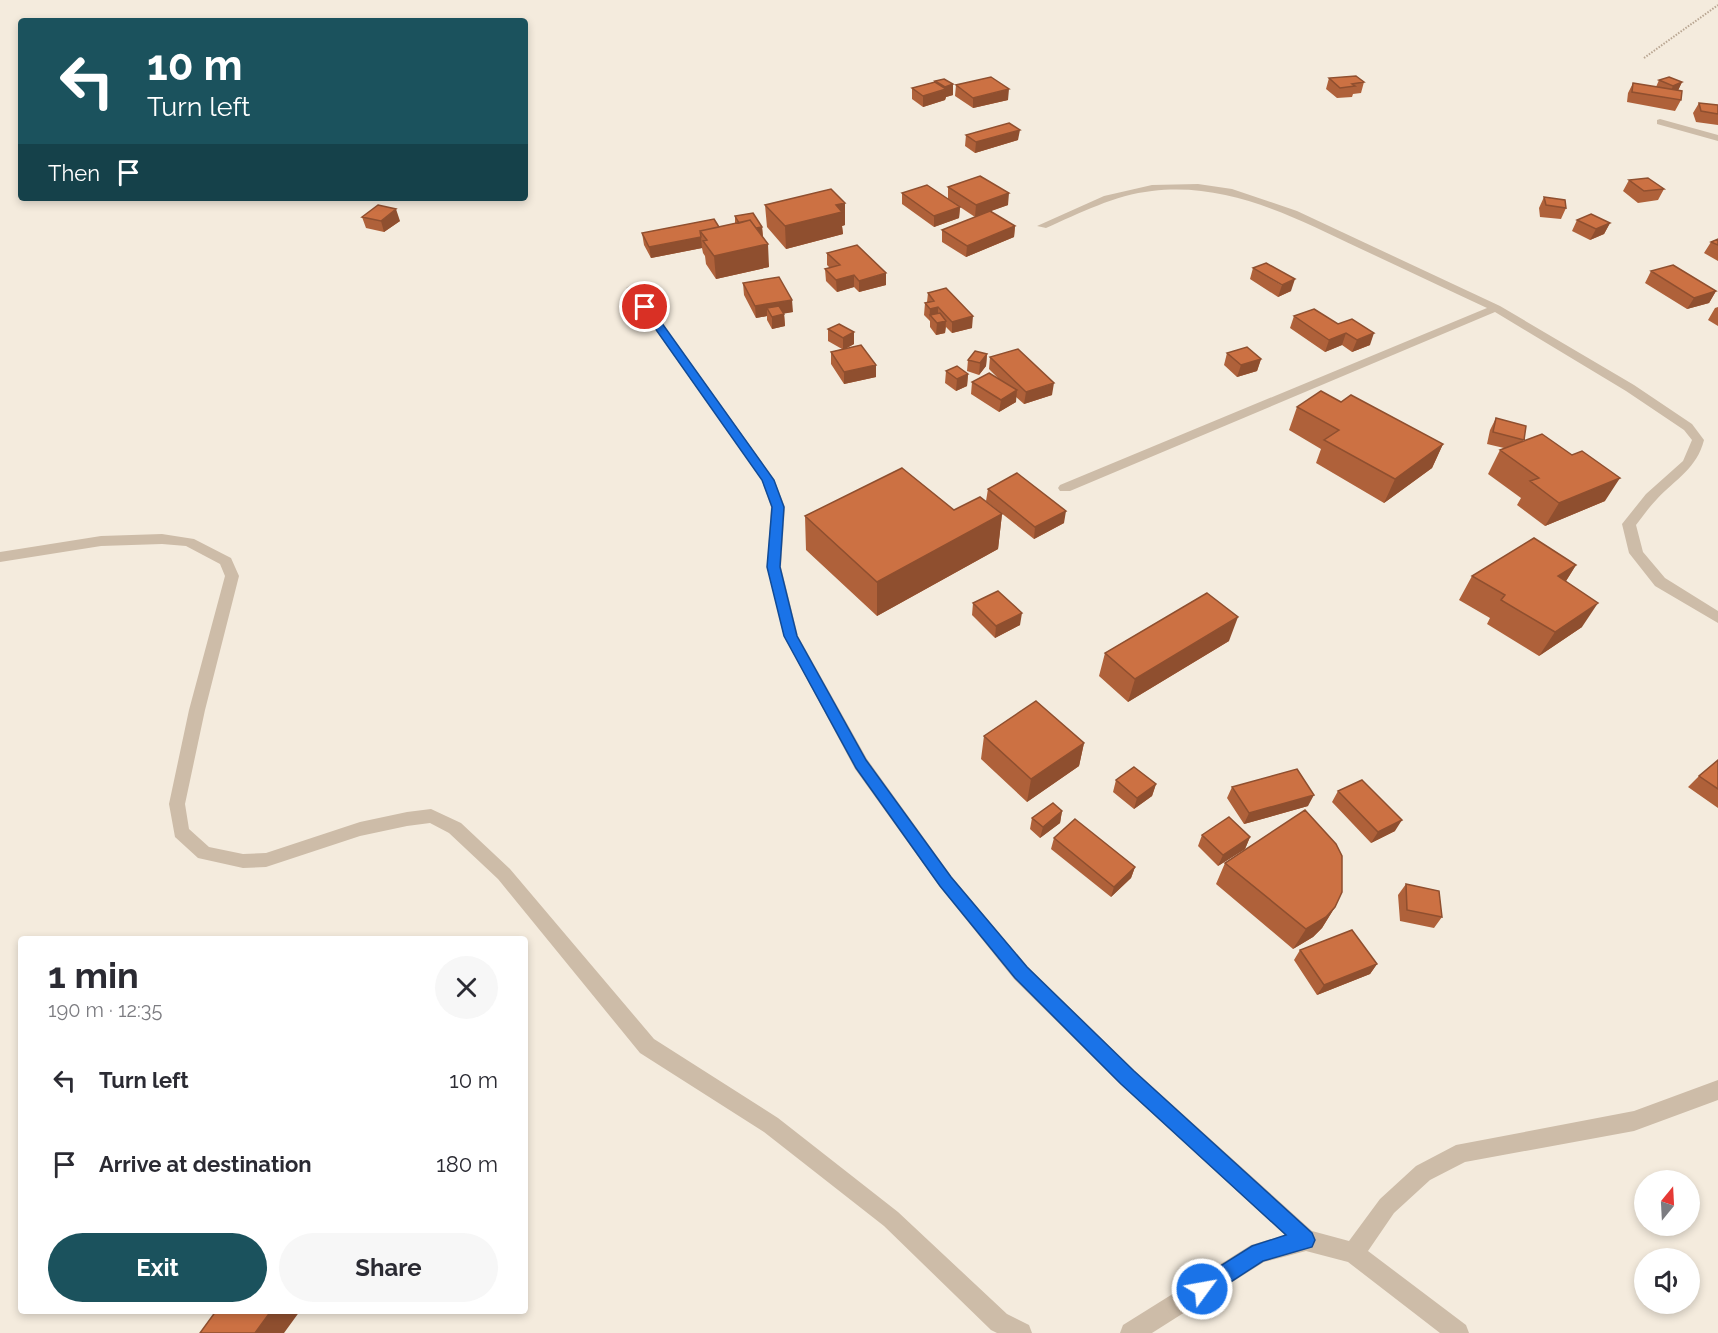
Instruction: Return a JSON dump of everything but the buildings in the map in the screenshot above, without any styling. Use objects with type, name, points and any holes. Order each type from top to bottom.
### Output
[{"type":"street","points":[[1660,122],[1718,138]]},
{"type":"street","points":[[1042,226],[1107,198],[1152,188],[1198,187],[1229,191],[1293,213],[1496,308],[1630,388],[1688,427],[1693,433],[1698,440],[1696,452],[1686,467],[1653,495],[1629,524],[1636,553],[1660,582],[1718,618]]},
{"type":"street","points":[[631,288],[768,480],[778,507],[774,567],[791,636],[861,764],[946,882],[1021,973],[1127,1077],[1306,1240],[1353,1253],[1458,1333]]},
{"type":"street","points":[[1065,488],[1496,308]]},
{"type":"street","points":[[0,557],[101,541],[162,539],[189,542],[226,561],[232,576],[197,710],[177,804],[181,832],[204,853],[243,861],[266,860],[360,829],[406,819],[431,816],[454,828],[504,874],[646,1046],[771,1125],[891,1219],[999,1322],[1021,1333]]},
{"type":"street","points":[[1353,1253],[1394,1199],[1423,1173],[1463,1152],[1634,1121],[1718,1090]]},
{"type":"street","points":[[1131,1333],[1259,1253],[1306,1240]]},
{"type":"path","points":[[1644,57],[1718,5]]},
{"type":"route","points":[[645,307],[768,480],[778,507],[774,567],[791,636],[861,764],[946,882],[1021,973],[1127,1077],[1306,1240],[1259,1253],[1202,1289]]}]
